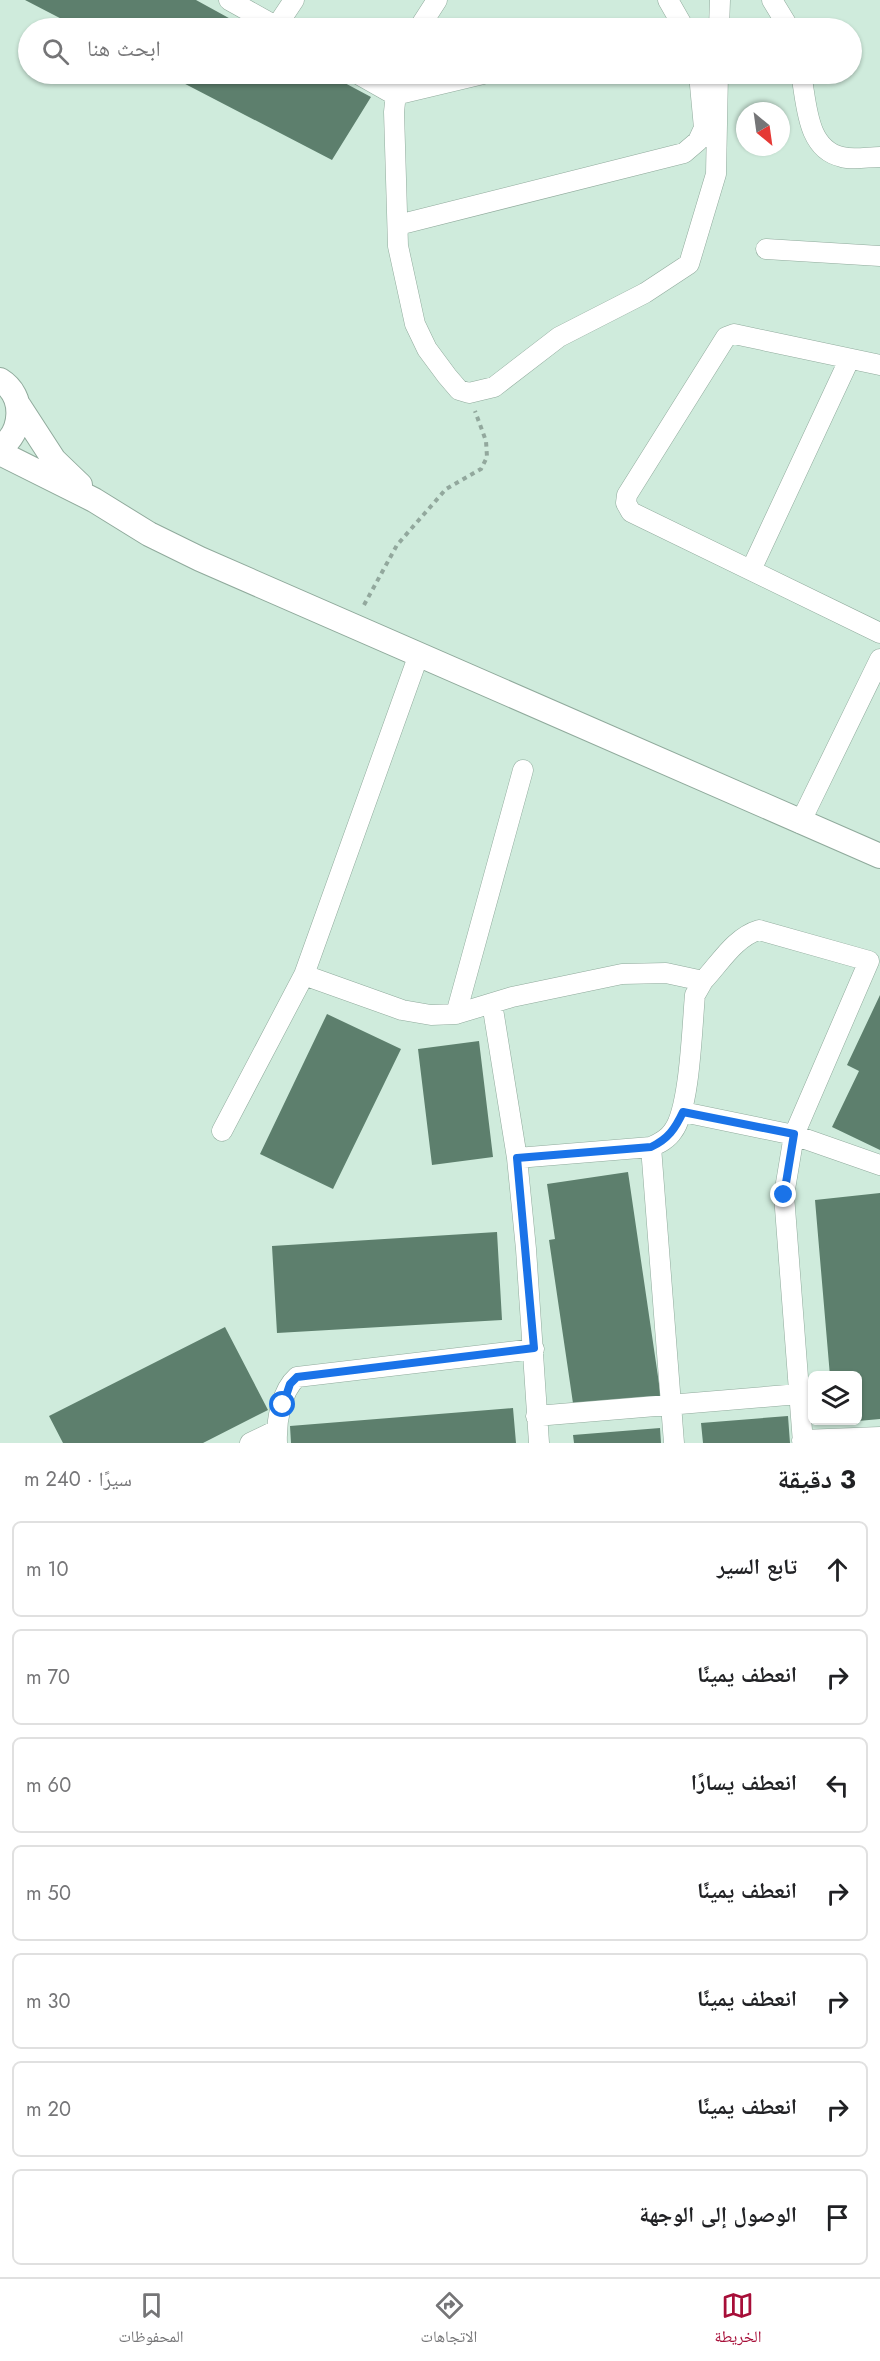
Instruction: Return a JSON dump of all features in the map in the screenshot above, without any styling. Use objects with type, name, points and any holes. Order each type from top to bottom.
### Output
[{"type":"street","points":[[229,0],[260,18]]},
{"type":"street","points":[[284,18],[294,0]]},
{"type":"street","points":[[425,18],[437,0]]},
{"type":"street","points":[[668,0],[674,18]]},
{"type":"street","points":[[719,18],[720,0]]},
{"type":"street","points":[[772,0],[783,18]]},
{"type":"street","points":[[376,84],[395,95],[441,84]]},
{"type":"street","points":[[397,84],[395,95],[399,246],[415,324],[427,349],[447,376],[459,390],[469,393],[494,387],[559,337],[645,293],[689,264],[716,174],[718,84]]},
{"type":"street","points":[[398,225],[684,153],[698,141],[704,128],[700,84]]},
{"type":"street","points":[[803,84],[812,133],[817,140],[842,157],[880,158]]},
{"type":"street","points":[[766,249],[880,256]]},
{"type":"street","points":[[880,365],[734,334],[726,337],[627,495],[626,503],[631,512],[880,633]]},
{"type":"street","points":[[751,570],[849,360]]},
{"type":"street","points":[[0,369],[11,393],[54,460],[94,500]]},
{"type":"street","points":[[0,448],[15,433],[19,420],[11,393]]},
{"type":"street","points":[[0,453],[94,500],[159,539],[800,823],[880,856]]},
{"type":"street","points":[[222,1131],[304,975],[419,654]]},
{"type":"street","points":[[800,823],[880,659]]},
{"type":"street","points":[[456,1014],[523,770]]},
{"type":"street","points":[[517,1158],[651,1147],[663,1141],[674,1131],[683,1112],[695,995],[703,981],[747,934],[759,930],[869,962],[794,1134],[784,1195],[802,1441],[880,1437]]},
{"type":"street","points":[[304,975],[402,1010],[431,1015],[456,1014],[492,1003],[622,974],[666,973],[703,981]]},
{"type":"street","points":[[492,1003],[517,1158],[534,1348],[539,1443]]},
{"type":"street","points":[[683,1112],[794,1134],[880,1165]]},
{"type":"street","points":[[651,1147],[674,1443]]},
{"type":"street","points":[[250,1443],[277,1437],[286,1391],[297,1377],[534,1348]]},
{"type":"street","points":[[536,1416],[799,1394]]},
{"type":"path","points":[[353,625],[397,545],[446,489],[481,469],[487,457],[486,441],[469,393]]},
{"type":"building","points":[[25,0],[196,0],[229,18],[60,18]]},
{"type":"building","points":[[185,84],[347,84],[371,97],[332,160]]},
{"type":"building","points":[[880,995],[880,1150],[832,1127],[859,1071],[847,1065]]},
{"type":"building","points":[[327,1014],[401,1049],[333,1189],[260,1154]]},
{"type":"building","points":[[479,1041],[493,1157],[432,1165],[418,1049]]},
{"type":"building","points":[[628,1172],[661,1397],[574,1410],[549,1240],[555,1239],[547,1184]]},
{"type":"building","points":[[880,1193],[880,1419],[862,1421],[862,1371],[830,1371],[815,1200]]},
{"type":"building","points":[[497,1232],[502,1320],[277,1333],[272,1246]]},
{"type":"building","points":[[225,1327],[268,1410],[203,1443],[63,1443],[49,1416]]},
{"type":"building","points":[[513,1408],[516,1443],[291,1443],[290,1426]]},
{"type":"building","points":[[788,1416],[790,1443],[703,1443],[701,1423]]},
{"type":"building","points":[[660,1428],[661,1443],[574,1443],[573,1435]]},
{"type":"route","points":[[283,1405],[286,1391],[297,1377],[534,1348],[517,1158],[651,1147],[663,1141],[674,1131],[683,1112],[794,1134],[784,1195]]}]
